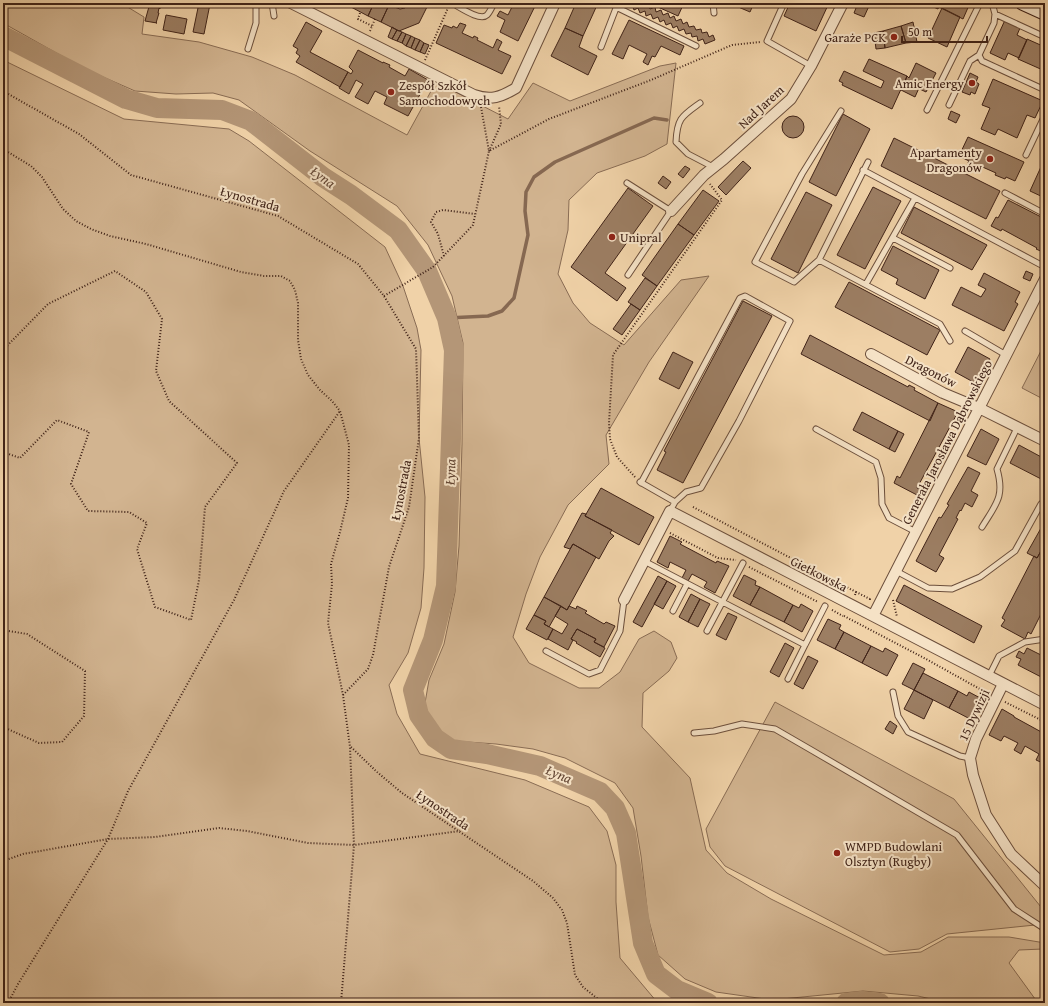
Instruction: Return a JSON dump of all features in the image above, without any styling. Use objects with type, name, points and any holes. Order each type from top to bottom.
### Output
[{"type":"main road","points":[[1023,3],[1045,13]]},
{"type":"street","points":[[291,3],[478,97],[483,98],[492,98],[506,94],[516,88],[555,3]]},
{"type":"street","name":"Nad Jarem","points":[[671,211],[704,175],[791,99],[812,66],[843,3]]},
{"type":"street","name":"Generała Jarosława Dąbrowskiego","points":[[873,616],[1045,279]]},
{"type":"street","name":"Dragonów","points":[[871,354],[944,393],[979,408],[1045,441]]},
{"type":"street","points":[[624,600],[672,507]]},
{"type":"street","name":"Gietkowska","points":[[672,507],[873,616],[1045,705]]},
{"type":"street","name":"15 Dywizji","points":[[1003,684],[976,739],[970,758],[973,775],[986,814],[1011,854],[1045,886]]},
{"type":"lane","points":[[248,48],[256,23],[256,3]]},
{"type":"lane","points":[[272,3],[274,16]]},
{"type":"lane","points":[[457,6],[480,18],[488,14],[494,3]]},
{"type":"lane","points":[[713,3],[714,13]]},
{"type":"lane","points":[[784,3],[767,41],[812,66]]},
{"type":"lane","points":[[927,110],[980,3]]},
{"type":"lane","points":[[949,105],[970,61],[979,55],[994,23],[995,14],[992,3]]},
{"type":"lane","points":[[601,46],[617,5],[696,46]]},
{"type":"lane","points":[[995,14],[1045,37]]},
{"type":"lane","points":[[979,55],[982,61],[1045,88]]},
{"type":"lane","points":[[700,103],[682,116],[676,128],[676,142],[688,154],[713,167]]},
{"type":"lane","points":[[841,111],[802,174],[755,262],[794,282],[819,260],[868,162]]},
{"type":"lane","points":[[1026,155],[1045,115]]},
{"type":"lane","points":[[863,170],[1045,267]]},
{"type":"lane","points":[[627,183],[671,211],[628,275]]},
{"type":"lane","points":[[1006,193],[1045,214]]},
{"type":"lane","points":[[866,284],[915,198]]},
{"type":"lane","points":[[893,238],[950,268]]},
{"type":"lane","points":[[819,260],[940,324],[950,342]]},
{"type":"lane","points":[[745,296],[790,321],[739,421],[702,488],[686,492],[672,507],[640,482],[740,298],[745,296]]},
{"type":"lane","points":[[964,332],[1006,355]]},
{"type":"lane","points":[[982,527],[999,498],[1000,481],[997,469],[1017,428]]},
{"type":"lane","points":[[816,429],[876,462],[881,478],[882,504],[889,518],[916,532]]},
{"type":"lane","points":[[896,571],[928,588],[952,589],[980,577],[1015,551],[1041,504]]},
{"type":"lane","points":[[644,561],[805,645]]},
{"type":"lane","points":[[706,631],[743,563]]},
{"type":"lane","points":[[673,611],[687,584]]},
{"type":"lane","points":[[546,651],[589,674],[600,670],[620,631],[624,600]]},
{"type":"lane","points":[[788,679],[826,606]]},
{"type":"lane","points":[[989,676],[999,656],[1026,642],[1045,639]]},
{"type":"lane","name":"15 Dywizji","points":[[893,692],[898,716],[908,732],[960,756],[970,758]]},
{"type":"lane","points":[[694,733],[714,731],[742,724],[775,730],[807,747],[957,835],[1014,910],[1045,929]]},
{"type":"path","points":[[426,57],[448,8],[447,3]]},
{"type":"path","points":[[360,13],[358,19],[372,26]]},
{"type":"path","points":[[369,34],[375,19]]},
{"type":"path","points":[[489,151],[549,119],[651,80],[732,45],[767,41]]},
{"type":"path","name":"Łynostrada","points":[[3,92],[79,134],[131,175],[278,216],[358,264],[384,296],[416,349],[419,438],[409,507],[389,567],[373,655],[368,669],[343,695]]},
{"type":"path","points":[[478,97],[489,151]]},
{"type":"path","points":[[384,296],[433,267],[473,225],[489,151],[501,124],[498,101]]},
{"type":"path","points":[[3,149],[31,166],[42,177],[63,209],[76,221],[91,229],[110,236],[166,249],[241,272],[264,276],[281,276],[290,281],[295,290],[298,303],[298,340],[302,359],[308,375],[340,411],[349,445],[348,498],[331,564],[332,584],[328,623],[343,695],[350,747],[354,844],[341,1003]]},
{"type":"path","points":[[640,482],[618,457],[610,439],[609,423],[613,355],[722,200],[704,175]]},
{"type":"path","points":[[444,256],[438,234],[431,222],[436,212],[443,210],[476,214]]},
{"type":"path","points":[[3,350],[48,304],[116,271],[146,292],[162,319],[156,371],[169,402],[237,463],[205,507],[199,580],[191,620],[155,607],[137,549],[147,523],[129,512],[88,511],[72,484],[88,432],[56,420],[20,458],[3,452]]},
{"type":"path","points":[[8,1003],[18,984],[108,839],[128,791],[234,600],[284,491],[340,411]]},
{"type":"path","points":[[693,507],[870,599]]},
{"type":"path","points":[[661,528],[718,558],[735,559],[743,563],[926,659],[987,693]]},
{"type":"path","points":[[853,598],[856,592]]},
{"type":"path","points":[[892,596],[898,621]]},
{"type":"path","points":[[3,630],[27,634],[85,671],[84,716],[62,742],[39,743],[3,727]]},
{"type":"path","points":[[1004,702],[1045,722]]},
{"type":"path","name":"Łynostrada","points":[[350,747],[402,793],[533,881],[553,898],[562,910],[567,923],[575,975],[583,987],[603,1003]]},
{"type":"path","points":[[3,861],[23,854],[108,839],[155,837],[219,828],[247,831],[308,843],[354,844],[460,831]]},
{"type":"shaded area","points":[[3,3],[121,3],[144,17],[142,34],[199,42],[252,57],[295,75],[407,135],[436,82],[508,119],[533,83],[570,101],[660,66],[676,63],[667,144],[645,156],[597,173],[569,200],[568,230],[558,274],[573,303],[590,323],[624,345],[681,280],[709,276],[649,362],[606,435],[609,464],[568,505],[540,557],[526,594],[513,637],[529,663],[579,688],[599,688],[620,672],[639,639],[654,631],[671,642],[677,658],[669,671],[643,693],[642,727],[690,778],[706,850],[727,873],[771,899],[884,955],[921,952],[948,937],[1009,937],[1045,943],[1043,949],[1019,950],[1009,963],[1038,1003],[948,1003],[918,996],[863,991],[772,1000],[716,992],[685,979],[658,955],[648,917],[641,856],[633,808],[615,783],[565,758],[533,749],[496,744],[454,741],[431,725],[425,703],[429,680],[444,644],[455,592],[459,546],[463,343],[452,296],[428,245],[397,206],[310,151],[239,100],[213,93],[176,94],[135,91],[85,69],[3,23]]},
{"type":"shaded area","points":[[3,60],[124,119],[229,129],[249,141],[385,247],[403,286],[417,328],[421,350],[419,438],[425,497],[424,568],[421,608],[408,653],[389,685],[397,714],[420,754],[525,780],[589,807],[607,831],[616,865],[616,902],[620,958],[659,1003],[3,1003]]},
{"type":"shaded area","points":[[1045,343],[1045,400],[1022,388]]},
{"type":"shaded area","points":[[775,702],[954,799],[1045,912],[1045,924],[947,934],[919,949],[890,952],[725,866],[710,847],[706,829]]},
{"type":"building","points":[[150,3],[161,3],[156,23],[145,21]]},
{"type":"building","points":[[199,3],[210,4],[204,34],[193,32]]},
{"type":"building","points":[[341,3],[353,3],[351,7]]},
{"type":"building","points":[[353,3],[374,3],[368,16],[351,7]]},
{"type":"building","points":[[374,3],[381,3],[388,7],[381,22],[368,16]]},
{"type":"building","points":[[407,3],[429,3],[419,23],[399,31],[381,22],[389,5],[400,9],[405,8]]},
{"type":"building","points":[[514,3],[536,3],[518,41],[500,32],[505,20],[497,16],[500,11],[508,15]]},
{"type":"building","points":[[576,3],[598,3],[583,36],[565,28]]},
{"type":"building","points":[[626,3],[643,3],[644,6],[648,4],[650,9],[655,7],[656,12],[661,10],[663,15],[668,13],[670,18],[674,16],[676,21],[681,19],[683,24],[687,22],[689,27],[694,26],[696,30],[701,29],[702,33],[707,32],[709,37],[713,35],[715,40],[705,44],[703,39],[698,41],[697,36],[692,37],[691,33],[686,34],[684,29],[679,31],[677,26],[673,28],[671,23],[666,25],[664,20],[660,22],[658,17],[653,19],[651,14],[646,16],[645,11],[640,13],[638,8],[634,10],[632,5],[627,6]]},
{"type":"building","points":[[649,3],[684,3],[678,16]]},
{"type":"building","points":[[729,3],[754,3],[750,12]]},
{"type":"building","points":[[790,3],[829,3],[816,31],[784,16]]},
{"type":"building","points":[[858,3],[863,3],[869,6],[864,17],[854,13]]},
{"type":"building","points":[[925,3],[940,3],[938,9]]},
{"type":"building","points":[[940,3],[970,3],[963,19],[939,7]]},
{"type":"building","points":[[942,8],[960,17],[947,47],[928,38]]},
{"type":"building","points":[[166,15],[187,19],[184,34],[163,30]]},
{"type":"building","points":[[629,20],[684,46],[680,55],[661,46],[655,57],[652,56],[648,65],[643,62],[647,54],[629,45],[623,59],[612,54]]},
{"type":"building","points":[[1005,20],[1020,28],[1017,35],[1027,40],[1019,58],[1008,53],[1005,60],[990,53]]},
{"type":"building","points":[[306,22],[322,31],[310,52],[348,72],[340,87],[296,62],[300,56],[296,53],[298,49],[293,46]]},
{"type":"building","points":[[913,22],[917,42],[906,43],[901,26]]},
{"type":"building","points":[[460,23],[466,25],[462,33],[473,38],[474,36],[478,38],[477,40],[493,48],[497,39],[502,42],[498,50],[511,56],[502,74],[436,43],[444,25],[457,28]]},
{"type":"building","name":"Garaże PCK","points":[[901,26],[906,43],[885,48],[883,31]]},
{"type":"building","points":[[392,27],[397,30],[392,39],[388,37]]},
{"type":"building","points":[[565,28],[583,36],[579,47],[597,56],[588,75],[551,56]]},
{"type":"building","points":[[397,30],[402,32],[397,41],[392,39]]},
{"type":"building","points":[[883,31],[885,48],[876,49],[874,33]]},
{"type":"building","points":[[402,32],[406,34],[402,43],[397,41]]},
{"type":"building","points":[[406,34],[411,36],[406,46],[402,43]]},
{"type":"building","points":[[411,36],[415,38],[411,48],[406,46]]},
{"type":"building","points":[[415,38],[420,40],[415,50],[411,48]]},
{"type":"building","points":[[1027,39],[1045,47],[1045,71],[1018,59]]},
{"type":"building","points":[[420,40],[424,43],[420,52],[415,50]]},
{"type":"building","points":[[424,43],[429,45],[425,54],[420,52]]},
{"type":"building","points":[[358,50],[390,65],[389,67],[405,76],[409,69],[428,80],[408,116],[384,104],[387,97],[375,91],[368,104],[355,97],[363,84],[356,80],[349,94],[339,88],[348,72],[351,74],[353,71],[349,67]]},
{"type":"building","points":[[869,59],[907,76],[892,109],[842,85],[843,83],[839,81],[844,71],[881,88],[884,81],[863,71]]},
{"type":"building","points":[[916,63],[936,73],[926,92],[905,82],[907,76],[909,78]]},
{"type":"building","name":"Amic Energy","points":[[970,73],[978,77],[976,82],[979,84],[975,94],[971,92],[970,95],[962,92]]},
{"type":"building","points":[[993,79],[1043,101],[1035,118],[1027,115],[1017,138],[998,129],[995,135],[981,129],[990,108],[982,105]]},
{"type":"building","points":[[905,82],[919,88],[915,97],[901,90]]},
{"type":"building","points":[[951,111],[960,115],[956,123],[948,119]]},
{"type":"building","points":[[843,114],[870,129],[836,196],[809,182]]},
{"type":"building","points":[[793,116],[801,119],[804,127],[801,135],[793,138],[785,135],[782,127],[785,119]]},
{"type":"building","name":"Apartamenty Dragonów","points":[[968,137],[1024,162],[1015,181],[1006,177],[1005,179],[995,175],[996,173],[978,165],[977,167],[968,163],[969,161],[959,156]]},
{"type":"building","points":[[894,138],[1000,191],[986,219],[881,166]]},
{"type":"building","points":[[1045,158],[1045,198],[1030,191]]},
{"type":"building","points":[[743,161],[751,168],[726,195],[718,187]]},
{"type":"building","points":[[685,166],[690,169],[683,178],[678,174]]},
{"type":"building","points":[[663,176],[671,182],[666,189],[658,183]]},
{"type":"building","points":[[873,187],[901,201],[865,269],[837,255]]},
{"type":"building","name":"Unipral","points":[[628,188],[653,206],[605,273],[626,288],[617,301],[571,267]]},
{"type":"building","points":[[703,190],[719,201],[694,235],[678,224]]},
{"type":"building","points":[[806,192],[832,205],[798,273],[771,259]]},
{"type":"building","points":[[1008,200],[1045,219],[1045,253],[1002,229],[1001,231],[991,226],[996,217],[998,218]]},
{"type":"building","points":[[914,207],[987,245],[972,270],[901,233]]},
{"type":"building","points":[[678,224],[694,235],[657,286],[642,275]]},
{"type":"building","points":[[893,246],[939,270],[925,299],[896,284],[898,279],[881,270]]},
{"type":"building","points":[[1026,271],[1033,274],[1030,281],[1023,278]]},
{"type":"building","points":[[984,273],[1020,292],[1015,302],[1018,304],[1004,331],[952,305],[961,287],[981,297],[986,289],[978,285]]},
{"type":"building","points":[[645,278],[657,286],[640,310],[628,302]]},
{"type":"building","points":[[849,282],[940,330],[927,355],[835,307]]},
{"type":"building","points":[[743,301],[772,316],[683,483],[657,470],[666,452],[664,451]]},
{"type":"building","points":[[631,304],[640,310],[622,335],[613,329]]},
{"type":"building","points":[[810,335],[908,387],[909,385],[915,388],[914,390],[938,403],[930,421],[801,354]]},
{"type":"building","points":[[968,347],[990,359],[977,384],[955,372]]},
{"type":"building","points":[[673,352],[693,362],[679,389],[659,379]]},
{"type":"building","points":[[938,403],[958,412],[917,488],[920,489],[917,495],[894,483],[897,476],[900,478]]},
{"type":"building","points":[[862,412],[898,431],[889,449],[853,430]]},
{"type":"building","points":[[981,429],[999,439],[986,465],[967,456]]},
{"type":"building","points":[[898,431],[904,434],[895,452],[889,449]]},
{"type":"building","points":[[1019,445],[1045,459],[1045,481],[1010,463]]},
{"type":"building","points":[[968,467],[980,473],[971,491],[978,495],[972,507],[965,503],[961,511],[960,510],[956,518],[958,519],[939,555],[944,558],[936,572],[916,561],[939,517],[941,518],[949,505],[947,504]]},
{"type":"building","points":[[601,488],[654,517],[639,545],[585,516]]},
{"type":"building","points":[[582,513],[612,530],[610,533],[614,536],[609,541],[599,559],[573,544],[570,549],[564,547]]},
{"type":"building","points":[[1045,521],[1045,550],[1044,553],[1041,551],[1037,558],[1027,553]]},
{"type":"building","points":[[670,536],[682,542],[680,544],[716,563],[717,561],[729,566],[715,593],[704,587],[707,582],[692,574],[688,581],[682,578],[686,570],[670,562],[668,568],[657,562]]},
{"type":"building","points":[[573,544],[596,557],[567,610],[544,597]]},
{"type":"building","points":[[1045,550],[1045,606],[1031,634],[1028,632],[1025,639],[1001,626],[1005,620],[1002,618],[1034,556],[1037,558],[1041,551],[1044,553]]},
{"type":"building","points":[[744,575],[756,581],[755,585],[760,587],[750,605],[733,596]]},
{"type":"building","points":[[658,576],[667,581],[642,627],[633,622]]},
{"type":"building","points":[[667,581],[676,586],[663,609],[654,604]]},
{"type":"building","points":[[904,585],[982,626],[974,643],[896,601]]},
{"type":"building","points":[[760,587],[793,605],[784,622],[750,605]]},
{"type":"building","points":[[691,594],[700,599],[688,622],[679,617]]},
{"type":"building","points":[[544,597],[561,606],[549,627],[544,624],[546,621],[534,615]]},
{"type":"building","points":[[700,599],[710,604],[698,627],[688,622]]},
{"type":"building","points":[[801,604],[813,611],[802,632],[784,622],[793,605],[799,608]]},
{"type":"building","points":[[561,606],[567,610],[569,606],[576,609],[577,606],[587,611],[585,613],[604,624],[606,622],[615,626],[604,647],[594,642],[596,639],[577,629],[571,639],[573,640],[568,650],[548,639],[553,629],[562,634],[568,624],[555,616]]},
{"type":"building","points":[[728,613],[737,617],[726,640],[716,635]]},
{"type":"building","points":[[534,615],[546,621],[544,624],[553,629],[547,640],[526,629]]},
{"type":"building","points":[[828,619],[841,625],[839,629],[844,632],[835,649],[817,640]]},
{"type":"building","points":[[577,629],[596,639],[594,642],[605,648],[600,657],[571,639]]},
{"type":"building","points":[[844,632],[871,646],[862,663],[835,649]]},
{"type":"building","points":[[785,643],[794,648],[779,677],[770,672]]},
{"type":"building","points":[[871,646],[883,652],[885,648],[898,655],[887,676],[862,663]]},
{"type":"building","points":[[1027,648],[1045,657],[1045,679],[1018,665],[1021,659],[1016,657],[1019,651],[1024,654]]},
{"type":"building","points":[[808,656],[818,661],[803,689],[794,684]]},
{"type":"building","points":[[913,663],[925,669],[914,690],[902,684]]},
{"type":"building","points":[[923,673],[958,691],[949,708],[914,690]]},
{"type":"building","points":[[914,690],[933,700],[924,719],[904,709]]},
{"type":"building","points":[[958,691],[967,696],[969,692],[982,699],[972,720],[949,708]]},
{"type":"building","points":[[1002,709],[1045,734],[1045,764],[1036,760],[1039,754],[1025,746],[1021,754],[1014,750],[1018,743],[1004,736],[1001,741],[989,735]]},
{"type":"building","points":[[890,721],[897,726],[893,734],[885,729]]},
{"type":"waterway","name":"Łyna","points":[[3,36],[126,99],[157,108],[222,110],[251,121],[323,177],[351,195],[398,230],[427,271],[447,318],[454,350],[446,586],[433,640],[413,690],[419,715],[435,738],[451,749],[487,754],[540,766],[600,792],[615,808],[626,833],[643,943],[656,974],[677,990],[708,1003]]},
{"type":"waterway","points":[[447,318],[488,316],[502,311],[514,298],[528,235],[525,211],[526,192],[534,177],[555,162],[654,118],[667,120]]},
{"type":"waterway","name":"Łyna","points":[[846,1003],[861,1001],[880,1003]]},
{"type":"place","name":"Garaże PCK","points":[[894,37]]},
{"type":"place","name":"Amic Energy","points":[[972,83]]},
{"type":"place","name":"Zespół Szkół Samochodowych","points":[[391,92]]},
{"type":"place","name":"Apartamenty Dragonów","points":[[990,159]]},
{"type":"place","name":"Unipral","points":[[612,237]]},
{"type":"place","name":"WMPD Budowlani Olsztyn (Rugby)","points":[[837,853]]}]
